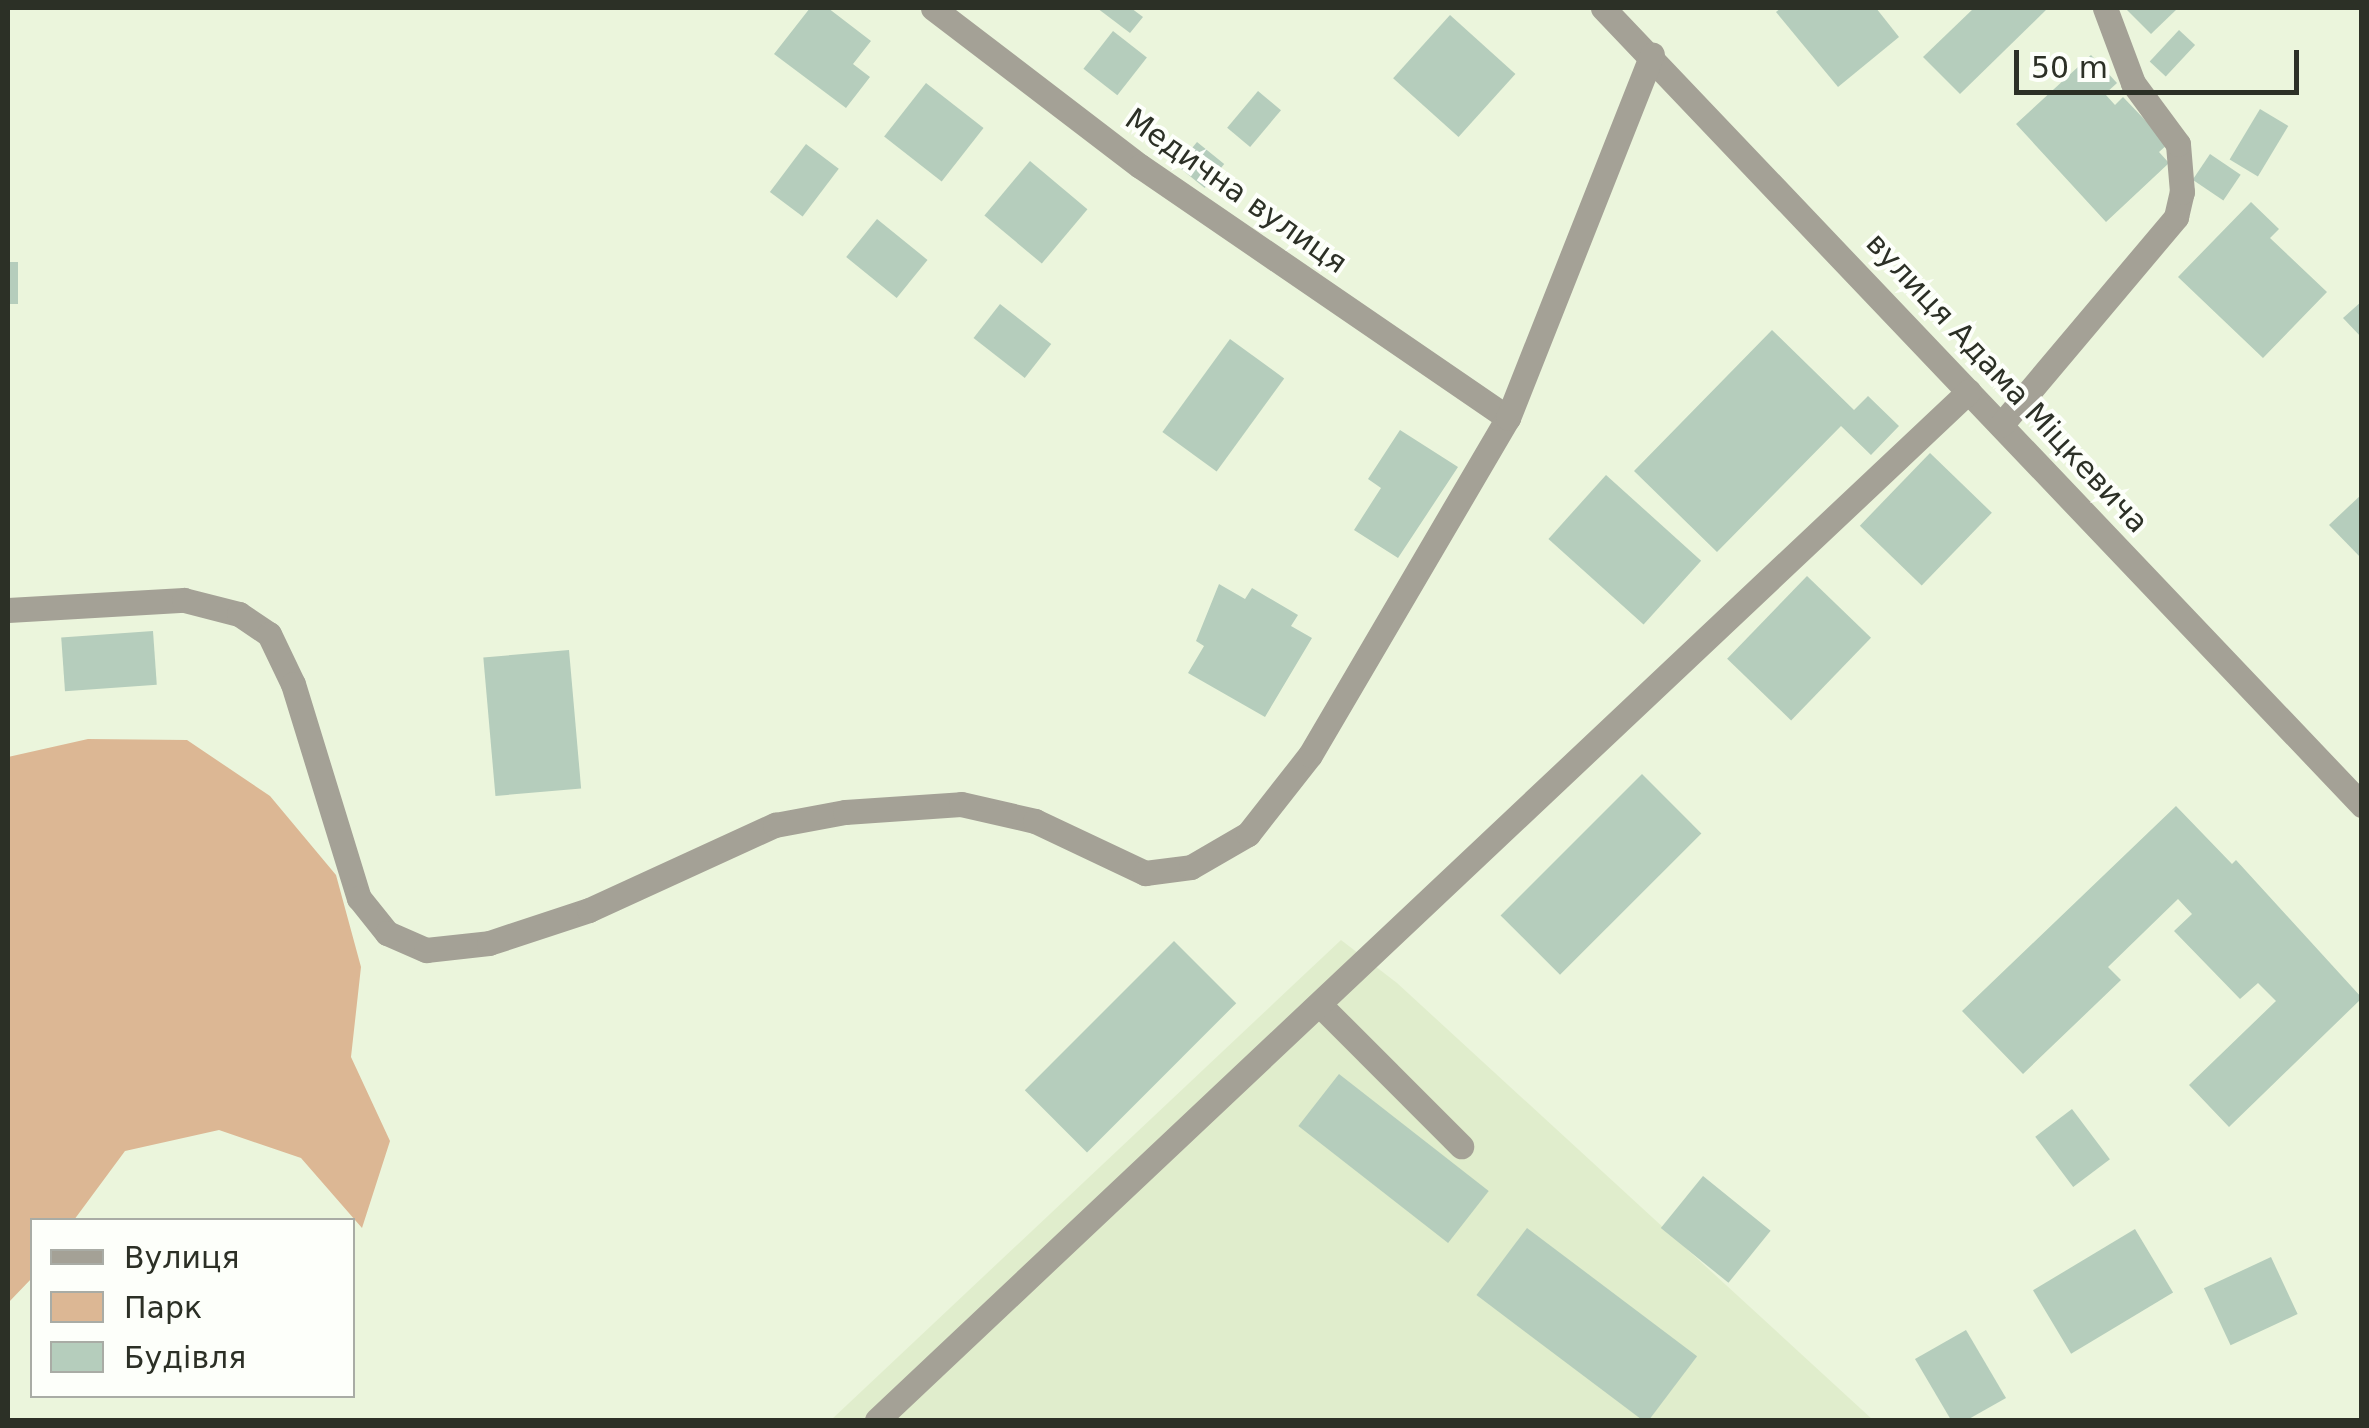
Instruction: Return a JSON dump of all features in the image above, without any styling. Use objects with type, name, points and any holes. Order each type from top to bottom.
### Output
[{"type":"street","name":"Медична вулиця","points":[[933,8],[1140,166],[1508,418]]},
{"type":"street","name":"вулиця Адама Міцкевича","points":[[1603,8],[1652,55],[2362,805]]},
{"type":"street","points":[[2001,425],[2176,217],[2182,192],[2178,144],[2134,82],[2105,8]]},
{"type":"street","points":[[8,610],[184,600],[239,614],[269,634],[306,730],[359,898],[387,933],[426,950],[489,943],[589,910],[775,826],[845,812],[961,804],[1036,821],[1146,873],[1191,867],[1248,834],[1310,755],[1508,418],[1652,55]]},
{"type":"street","points":[[877,1420],[1322,1007],[1969,391]]},
{"type":"street","points":[[1322,1007],[1461,1146]]},
{"type":"shaded area","points":[[1341,940],[1397,983],[1873,1420],[831,1420]]},
{"type":"green space","points":[[88,739],[187,740],[270,796],[336,875],[361,967],[351,1057],[390,1141],[362,1228],[301,1158],[219,1130],[125,1151],[75,1218],[30,1218],[30,1280],[8,1303],[8,757]]},
{"type":"building","points":[[810,8],[828,8],[871,41],[853,64],[870,77],[846,108],[774,54]]},
{"type":"building","points":[[1097,8],[1131,8],[1143,17],[1130,33]]},
{"type":"building","points":[[1781,8],[1876,8],[1899,37],[1838,87],[1776,12]]},
{"type":"building","points":[[1974,8],[2048,8],[1960,94],[1923,57]]},
{"type":"building","points":[[2125,8],[2178,8],[2151,34]]},
{"type":"building","points":[[1450,15],[1515,74],[1459,137],[1393,78]]},
{"type":"building","points":[[2179,30],[2195,45],[2166,76],[2150,61]]},
{"type":"building","points":[[1113,31],[1147,57],[1117,95],[1083,69]]},
{"type":"building","points":[[2091,55],[2117,83],[2105,94],[2115,105],[2123,97],[2168,144],[2159,152],[2169,163],[2106,222],[2016,124]]},
{"type":"building","points":[[926,83],[984,128],[942,182],[884,137]]},
{"type":"building","points":[[1258,91],[1281,110],[1250,147],[1227,128]]},
{"type":"building","points":[[2260,109],[2288,126],[2258,177],[2230,160]]},
{"type":"building","points":[[1197,142],[1224,164],[1205,188],[1177,166]]},
{"type":"building","points":[[806,144],[839,169],[803,217],[770,192]]},
{"type":"building","points":[[2210,154],[2241,175],[2223,200],[2193,180]]},
{"type":"building","points":[[1030,161],[1087,209],[1042,264],[984,215]]},
{"type":"building","points":[[2251,202],[2279,229],[2270,238],[2327,292],[2263,358],[2178,277]]},
{"type":"building","points":[[877,219],[928,260],[897,298],[846,257]]},
{"type":"building","points":[[8,262],[18,262],[18,304],[8,304]]},
{"type":"building","points":[[2362,301],[2362,338],[2343,318]]},
{"type":"building","points":[[1000,304],[1051,344],[1025,378],[974,338]]},
{"type":"building","points":[[1772,330],[1854,410],[1868,396],[1899,426],[1871,455],[1841,426],[1717,552],[1634,471]]},
{"type":"building","points":[[1230,339],[1284,378],[1217,471],[1162,432]]},
{"type":"building","points":[[1400,430],[1458,467],[1398,558],[1354,530],[1381,488],[1368,479]]},
{"type":"building","points":[[1930,453],[1992,513],[1922,585],[1860,526]]},
{"type":"building","points":[[1606,475],[1701,561],[1644,625],[1548,539]]},
{"type":"building","points":[[2362,494],[2362,559],[2329,525]]},
{"type":"building","points":[[1807,576],[1871,638],[1791,721],[1727,659]]},
{"type":"building","points":[[1219,584],[1245,599],[1252,588],[1298,615],[1291,626],[1312,638],[1265,717],[1188,673],[1204,646],[1196,641]]},
{"type":"building","points":[[153,631],[157,685],[65,691],[61,637]]},
{"type":"building","points":[[569,650],[581,788],[495,796],[483,657]]},
{"type":"building","points":[[1642,774],[1701,833],[1560,975],[1501,915]]},
{"type":"building","points":[[2176,806],[2232,864],[2236,860],[2362,998],[2229,1127],[2189,1085],[2276,1001],[2258,983],[2240,999],[2174,931],[2192,914],[2178,899],[2108,967],[2121,980],[2023,1074],[1962,1011]]},
{"type":"building","points":[[1174,941],[1236,1003],[1087,1152],[1025,1090]]},
{"type":"building","points":[[1339,1074],[1489,1191],[1448,1243],[1298,1126]]},
{"type":"building","points":[[2072,1109],[2110,1159],[2073,1187],[2035,1137]]},
{"type":"building","points":[[1703,1176],[1771,1231],[1728,1283],[1661,1228]]},
{"type":"building","points":[[1527,1228],[1697,1356],[1649,1420],[1642,1420],[1476,1295]]},
{"type":"building","points":[[2135,1229],[2173,1292],[2071,1354],[2033,1290]]},
{"type":"building","points":[[2271,1257],[2298,1314],[2231,1345],[2204,1288]]},
{"type":"building","points":[[1966,1330],[2006,1398],[1967,1420],[1951,1420],[1915,1359]]}]
